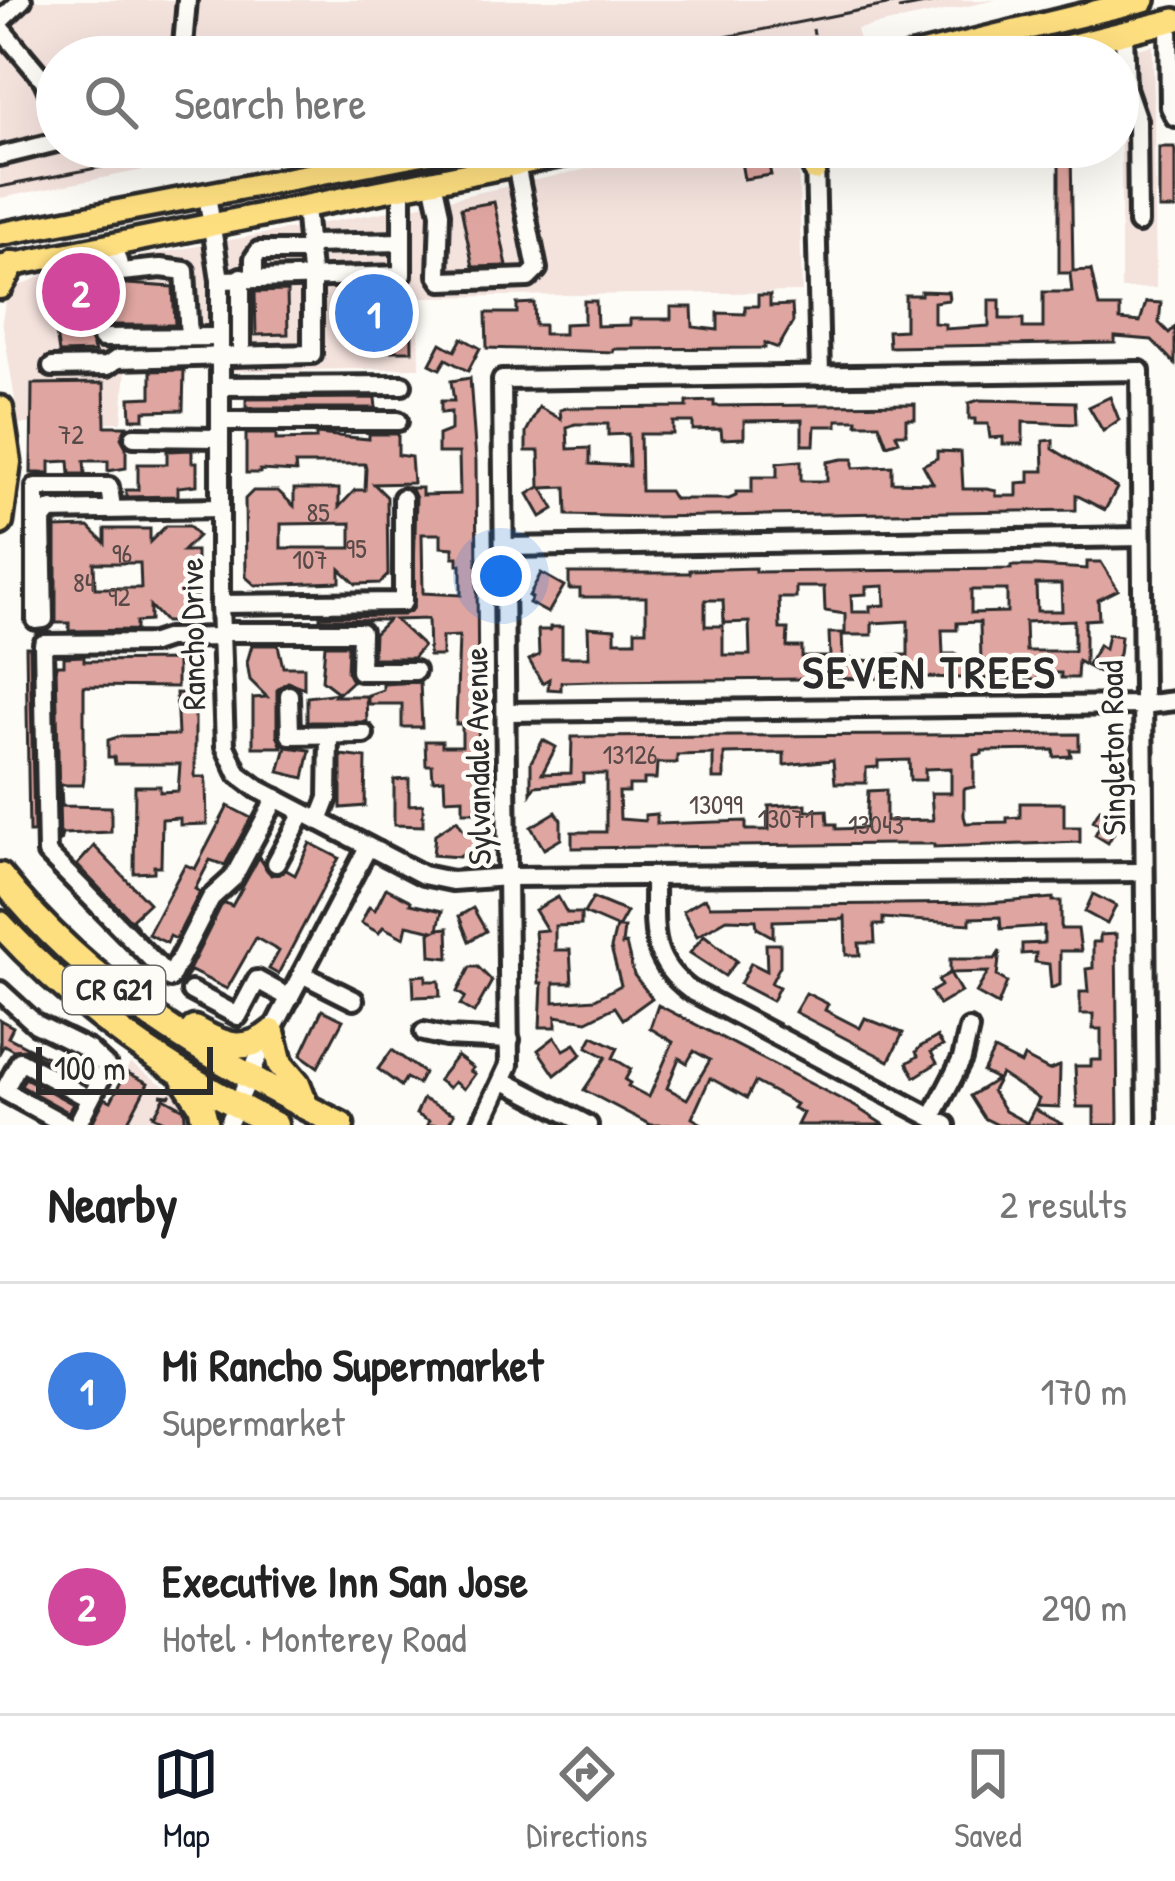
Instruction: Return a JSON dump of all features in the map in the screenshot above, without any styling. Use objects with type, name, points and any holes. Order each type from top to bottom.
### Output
[{"type":"highway","points":[[0,409],[8,480],[0,522]]},
{"type":"highway","name":"CR G21","points":[[0,876],[64,946],[121,997],[249,1078],[341,1125]]},
{"type":"highway","name":"CR G21","points":[[0,924],[79,1002],[177,1083],[233,1115],[275,1125]]},
{"type":"highway","points":[[158,1023],[179,1021],[221,1045],[246,1047],[272,1032],[280,1064],[297,1084],[306,1107]]},
{"type":"highway","points":[[177,1083],[201,1105],[206,1125]]},
{"type":"main road","points":[[996,36],[1144,0]]},
{"type":"main road","points":[[1108,36],[1172,21]]},
{"type":"main road","points":[[0,234],[345,168]]},
{"type":"main road","points":[[4,272],[113,244],[498,168]]},
{"type":"street","points":[[22,0],[0,25],[36,71]]},
{"type":"street","points":[[184,36],[187,0]]},
{"type":"street","points":[[1172,21],[1170,107],[1175,117]]},
{"type":"street","points":[[1124,32],[1124,36]]},
{"type":"street","points":[[0,155],[36,147]]},
{"type":"street","points":[[434,182],[442,281],[528,278],[537,269],[517,168]]},
{"type":"street","points":[[818,168],[820,376]]},
{"type":"street","points":[[1137,168],[1138,223]]},
{"type":"street","points":[[188,282],[402,275],[402,188]]},
{"type":"street","name":"Rancho Drive","points":[[207,194],[219,281],[225,746],[238,774],[436,880],[1144,872]]},
{"type":"street","points":[[102,338],[189,338],[241,353],[312,354],[305,207]]},
{"type":"street","points":[[157,236],[161,268]]},
{"type":"street","points":[[241,353],[248,277],[260,251],[402,242]]},
{"type":"street","points":[[113,244],[121,272],[161,268],[185,272],[189,338]]},
{"type":"street","points":[[52,367],[107,366],[117,359],[220,346]]},
{"type":"street","name":"Singleton Road","points":[[820,376],[1140,371],[1148,1125]]},
{"type":"street","name":"Sylvandale Avenue","points":[[482,1125],[504,1081],[510,1040],[502,380],[820,376]]},
{"type":"street","points":[[220,386],[402,385]]},
{"type":"street","points":[[134,437],[398,421]]},
{"type":"street","points":[[39,533],[44,510],[36,487],[109,487],[112,508]]},
{"type":"street","points":[[220,604],[404,602],[403,498]]},
{"type":"street","points":[[44,510],[220,508]]},
{"type":"street","points":[[504,547],[1141,537]]},
{"type":"street","points":[[276,798],[237,872],[211,898],[170,978],[47,853],[43,644],[153,644],[169,638],[361,632],[361,670],[415,671]]},
{"type":"street","points":[[289,695],[290,735],[364,734]]},
{"type":"street","points":[[506,712],[1175,701]]},
{"type":"street","points":[[276,862],[328,798],[329,734]]},
{"type":"street","points":[[233,1115],[368,847]]},
{"type":"street","points":[[654,878],[655,942],[673,978],[939,1121],[969,1029]]},
{"type":"street","points":[[302,974],[354,1000]]},
{"type":"street","points":[[190,991],[238,1016],[257,980],[290,998]]},
{"type":"street","points":[[0,991],[36,1024],[88,1050],[107,1066],[76,1125]]},
{"type":"street","points":[[424,1032],[510,1040]]},
{"type":"street","points":[[66,1125],[4,1091],[20,1061],[90,1099]]},
{"type":"street","points":[[504,1081],[588,1125]]},
{"type":"path","points":[[160,1095],[169,1096],[177,1083]]},
{"type":"shaded area","points":[[0,0],[996,0],[857,29],[858,36],[36,36],[36,168],[154,168],[0,198]]},
{"type":"shaded area","points":[[1153,45],[1156,288],[1121,289],[1121,168],[1139,168],[1139,49]]},
{"type":"shaded area","points":[[592,168],[799,168],[802,292],[419,297],[419,368],[229,371],[126,367],[122,422],[19,424],[2,320],[5,303],[19,286],[49,273],[417,206]]},
{"type":"shaded area","points":[[130,1063],[183,1098],[193,1108],[196,1125],[97,1125]]},
{"type":"building","points":[[1159,147],[1174,147],[1175,209],[1159,209]]},
{"type":"building","points":[[742,168],[769,168],[771,175],[744,179]]},
{"type":"building","points":[[1059,168],[1071,168],[1073,271],[1091,270],[1099,307],[1120,307],[1120,320],[1140,322],[1146,302],[1161,303],[1159,323],[1169,333],[1175,327],[1175,364],[1152,340],[1115,337],[1115,343],[889,347],[888,331],[905,330],[905,295],[921,295],[921,291],[948,292],[949,300],[934,302],[934,323],[945,324],[945,329],[989,326],[989,300],[1000,300],[1000,319],[1023,319],[1023,328],[1043,328],[1043,292],[1072,292],[1070,273],[1059,273]]},
{"type":"building","points":[[494,202],[507,266],[473,267],[461,208]]},
{"type":"building","points":[[96,282],[173,287],[175,325],[101,325],[89,337],[95,352],[59,353],[53,312],[68,312],[68,300],[76,300],[77,286]]},
{"type":"building","points":[[411,286],[412,351],[355,351],[355,333],[336,333],[336,293]]},
{"type":"building","points":[[287,291],[288,334],[256,335],[255,292]]},
{"type":"building","points":[[758,295],[770,295],[770,306],[792,305],[793,322],[778,348],[765,343],[765,348],[613,352],[487,348],[486,313],[517,313],[517,304],[534,303],[535,325],[544,325],[544,334],[564,334],[564,324],[584,323],[584,301],[596,301],[597,326],[630,325],[630,319],[671,319],[671,307],[692,307],[693,327],[718,330],[718,313],[745,314],[745,306],[758,306]]},
{"type":"building","points":[[462,338],[480,348],[468,371],[446,359],[440,369],[430,364],[441,343],[455,351]]},
{"type":"building","points":[[184,370],[183,410],[144,411],[144,419],[131,419],[130,398],[151,397],[151,371]]},
{"type":"building","points":[[470,378],[476,461],[479,812],[463,812],[463,798],[445,799],[444,779],[433,780],[432,765],[426,765],[425,741],[462,746],[462,724],[456,724],[459,636],[442,637],[442,656],[429,656],[428,619],[395,620],[423,646],[413,658],[373,658],[374,634],[388,620],[320,619],[403,615],[413,609],[416,498],[411,488],[422,488],[422,495],[460,494],[459,453],[438,453],[438,435],[451,430],[451,412],[441,413],[441,401],[454,401],[451,381]],"holes":[[[422,534],[441,534],[441,547],[453,548],[453,557],[461,565],[461,595],[423,593]]]},
{"type":"building","points":[[104,383],[105,426],[126,426],[121,438],[126,468],[108,471],[108,461],[84,461],[85,474],[70,474],[69,461],[50,462],[50,473],[31,473],[32,384]]},
{"type":"building","points":[[1110,397],[1119,420],[1103,431],[1089,407]]},
{"type":"building","points":[[375,398],[376,408],[246,408],[246,399]]},
{"type":"building","points":[[714,401],[714,406],[915,404],[915,419],[906,419],[906,434],[896,434],[899,441],[887,445],[879,424],[857,424],[857,420],[815,426],[814,445],[802,445],[802,420],[744,421],[744,438],[722,439],[721,429],[693,430],[693,422],[673,422],[673,434],[640,434],[641,491],[669,491],[674,499],[729,499],[736,492],[752,492],[752,477],[777,477],[777,463],[801,461],[801,481],[827,481],[827,462],[842,459],[853,459],[853,468],[892,466],[892,482],[933,483],[923,465],[937,458],[937,451],[961,452],[963,489],[1017,496],[1017,483],[1029,482],[1029,471],[1044,471],[1043,441],[1053,440],[1053,449],[1117,488],[1105,510],[1076,495],[1076,510],[649,517],[567,515],[566,487],[542,488],[554,509],[541,517],[528,494],[540,487],[539,451],[526,451],[526,432],[539,407],[561,419],[560,410],[567,408],[687,407],[687,402]],"holes":[[[608,424],[608,435],[628,434],[629,466],[590,464],[590,448],[568,449],[567,427]]]},
{"type":"building","points":[[1075,402],[1076,424],[1023,422],[1023,444],[1003,444],[1003,437],[990,438],[988,424],[969,419],[969,403]]},
{"type":"building","points":[[246,434],[276,434],[276,440],[316,439],[316,434],[369,439],[369,434],[398,434],[398,455],[411,457],[413,483],[374,484],[387,497],[388,575],[380,583],[356,584],[340,569],[340,582],[255,585],[246,577],[245,499],[253,491],[278,491],[294,506],[294,489],[339,489],[339,507],[355,490],[365,490],[366,469],[365,464],[295,464],[296,472],[246,473]],"holes":[[[351,523],[351,548],[281,548],[281,524]]]},
{"type":"building","points":[[192,450],[197,485],[178,487],[178,496],[126,497],[126,490],[138,490],[138,464],[167,464],[167,451]]},
{"type":"building","points":[[166,526],[189,526],[198,536],[183,551],[196,551],[196,596],[182,596],[200,614],[190,622],[165,622],[150,606],[150,621],[136,622],[136,630],[69,631],[69,623],[56,623],[56,528],[89,527],[105,543],[105,529],[150,529],[150,542]],"holes":[[[94,563],[140,563],[141,588],[95,588]]]},
{"type":"building","points":[[1087,562],[1101,562],[1118,590],[1098,600],[1099,619],[1085,620],[1085,665],[1078,661],[1077,678],[1061,678],[1061,673],[1038,673],[1038,680],[922,677],[922,687],[909,687],[909,678],[596,681],[561,682],[561,690],[548,689],[549,679],[542,683],[529,660],[539,655],[538,630],[562,627],[562,657],[589,657],[588,627],[615,629],[615,641],[635,641],[635,630],[646,630],[646,597],[580,597],[580,589],[569,589],[569,573],[1087,569]],"holes":[[[1036,584],[1061,584],[1062,611],[1037,611]],[[884,586],[885,605],[870,606],[870,612],[852,612],[851,595],[866,594],[866,587]],[[796,587],[824,587],[825,611],[845,614],[845,635],[872,635],[872,623],[908,621],[908,655],[891,655],[891,663],[843,658],[842,633],[829,633],[830,657],[802,657],[802,647],[787,647],[788,629],[780,629],[779,598],[796,598]],[[971,590],[1007,590],[1007,612],[971,613]],[[705,600],[723,600],[724,623],[749,622],[750,655],[723,655],[723,626],[705,626]],[[1074,620],[1074,651],[1026,651],[1025,622]],[[980,622],[981,662],[956,662],[956,654],[943,654],[942,630],[957,630],[957,623]]]},
{"type":"building","points":[[541,573],[564,586],[548,613],[529,603]]},
{"type":"building","points":[[1108,634],[1121,636],[1119,654],[1107,677],[1087,666],[1099,645],[1105,649]]},
{"type":"building","points":[[252,645],[278,645],[283,667],[304,667],[304,688],[288,682],[277,690],[277,735],[282,747],[253,747],[253,698],[267,697],[250,680],[247,662]]},
{"type":"building","points":[[325,645],[348,645],[347,672],[352,681],[339,693],[322,680]]},
{"type":"building","points":[[26,647],[30,647],[34,832],[29,832]]},
{"type":"building","points":[[84,656],[84,661],[177,660],[177,687],[84,686],[83,785],[61,785],[62,806],[111,807],[111,832],[62,834],[60,842],[56,665],[64,665],[64,657]]},
{"type":"building","points":[[420,682],[422,727],[402,727],[402,704],[368,704],[368,695],[383,690],[383,684]]},
{"type":"building","points":[[176,693],[195,694],[195,777],[205,777],[207,824],[180,825],[180,818],[162,819],[161,866],[154,866],[154,872],[134,873],[135,786],[178,791],[180,764],[115,764],[114,757],[108,757],[108,740],[178,735]]},
{"type":"building","points":[[338,693],[335,696],[366,696],[367,722],[307,722],[307,697]]},
{"type":"building","points":[[1079,734],[1079,750],[1070,750],[1071,756],[1054,757],[1054,750],[974,755],[974,787],[964,789],[964,816],[966,823],[1007,822],[1007,818],[1020,817],[1020,803],[1064,803],[1064,827],[1080,827],[1080,842],[572,848],[572,832],[606,832],[606,774],[583,774],[583,782],[535,786],[531,793],[531,762],[543,740],[556,747],[542,774],[571,773],[572,737]],"holes":[[[784,753],[784,765],[833,760],[835,783],[866,783],[866,768],[878,767],[878,761],[909,760],[910,780],[925,780],[925,769],[951,768],[951,793],[931,793],[933,820],[886,821],[886,790],[868,791],[866,828],[836,829],[836,824],[828,824],[827,810],[806,811],[806,804],[769,806],[769,830],[746,830],[746,821],[657,824],[657,814],[645,815],[645,821],[620,819],[619,792],[629,792],[629,785],[644,785],[644,779],[656,779],[657,763],[677,763],[677,755],[713,754],[713,779],[724,779],[724,754]]]},
{"type":"building","points":[[286,747],[310,750],[304,778],[279,772]]},
{"type":"building","points":[[341,755],[366,758],[365,806],[341,808]]},
{"type":"building","points":[[409,779],[409,805],[423,804],[423,826],[394,825],[394,780]]},
{"type":"building","points":[[228,806],[251,818],[225,865],[210,860],[176,939],[170,936],[167,943],[148,934],[183,868],[195,869]]},
{"type":"building","points":[[1100,809],[1121,820],[1108,843],[1095,835],[1100,825],[1093,821]]},
{"type":"building","points":[[556,812],[561,839],[544,849],[531,827]]},
{"type":"building","points":[[457,820],[480,844],[459,857],[433,855],[435,834]]},
{"type":"building","points":[[310,843],[339,858],[278,974],[269,969],[279,951],[256,938],[227,989],[191,971],[183,982],[221,906],[232,906],[259,857],[271,875],[286,870],[295,875]]},
{"type":"building","points":[[94,846],[149,903],[132,919],[138,928],[77,865]]},
{"type":"building","points":[[386,888],[410,904],[442,911],[438,929],[448,928],[449,958],[431,956],[430,933],[434,931],[407,925],[404,938],[361,923],[369,907],[375,910]]},
{"type":"building","points":[[1093,894],[1116,906],[1107,924],[1085,912]]},
{"type":"building","points":[[558,897],[567,913],[581,913],[581,925],[555,926],[555,950],[570,950],[572,983],[554,983],[554,1002],[595,999],[621,985],[611,948],[616,927],[584,913],[593,898],[627,912],[618,928],[624,928],[622,945],[626,944],[634,975],[652,998],[623,1019],[615,1007],[587,1021],[556,1016],[556,1027],[540,1027],[542,983],[535,931],[547,930],[535,910]]},
{"type":"building","points":[[705,898],[710,906],[1053,898],[1061,901],[1061,929],[1078,929],[1081,951],[1060,951],[1060,985],[1051,988],[1049,964],[1035,962],[1036,953],[1022,954],[1022,944],[1044,943],[1044,926],[1001,929],[1000,917],[970,918],[970,924],[883,918],[883,925],[874,925],[875,943],[859,943],[860,955],[846,955],[845,915],[843,919],[773,921],[773,937],[757,928],[756,920],[727,919],[697,936],[683,911]]},
{"type":"building","points":[[473,908],[486,931],[469,941],[459,916]]},
{"type":"building","points":[[1116,934],[1118,1121],[1117,1125],[1094,1125],[1094,1107],[1077,1107],[1075,1066],[1101,1060],[1101,1029],[1093,1029],[1093,1014],[1080,1014],[1080,992],[1088,992],[1086,969],[1093,968],[1093,942],[1100,942],[1100,935]]},
{"type":"building","points":[[704,935],[737,961],[725,976],[690,953]]},
{"type":"building","points":[[766,944],[780,944],[780,966],[771,983],[779,987],[772,1001],[740,984],[751,963],[767,971]]},
{"type":"building","points":[[1000,951],[997,976],[1007,982],[998,1005],[976,993],[988,972],[950,973],[950,959],[995,959]]},
{"type":"building","points":[[470,967],[478,967],[492,981],[474,1013],[460,1005],[465,997],[457,992]]},
{"type":"building","points":[[950,973],[961,992],[939,1005],[931,992]]},
{"type":"building","points":[[426,975],[426,981],[439,981],[440,996],[414,997],[413,976]]},
{"type":"building","points":[[806,993],[828,1004],[825,1010],[860,1028],[865,1018],[903,1033],[889,1061],[795,1012]]},
{"type":"building","points":[[658,1005],[884,1125],[797,1125],[803,1113],[793,1108],[796,1104],[755,1082],[747,1098],[710,1078],[692,1118],[704,1125],[651,1125],[584,1090],[606,1057],[587,1047],[593,1036],[618,1048],[613,1058],[631,1069],[625,1080],[628,1086],[649,1097],[673,1042],[650,1028]],"holes":[[[694,1051],[710,1060],[687,1099],[667,1088],[679,1058],[687,1063]]]},
{"type":"building","points":[[322,1010],[343,1020],[318,1067],[301,1055]]},
{"type":"building","points":[[0,1020],[13,1027],[8,1037],[87,1078],[85,1082],[25,1049],[4,1045],[0,1052]]},
{"type":"building","points":[[555,1037],[564,1050],[575,1044],[582,1054],[555,1075],[538,1050]]},
{"type":"building","points":[[937,1037],[943,1046],[931,1052],[937,1063],[915,1077],[907,1063]]},
{"type":"building","points":[[392,1050],[424,1073],[418,1084],[406,1078],[401,1086],[378,1069]]},
{"type":"building","points":[[994,1050],[1021,1064],[1024,1057],[1049,1070],[1060,1066],[1059,1107],[1036,1106],[1039,1099],[1001,1074],[992,1091],[1005,1111],[1027,1123],[1034,1109],[1064,1125],[998,1125],[984,1118],[970,1096],[997,1079],[983,1072]]},
{"type":"building","points":[[457,1056],[475,1074],[464,1089],[454,1082],[449,1088],[438,1080]]},
{"type":"building","points":[[126,1072],[148,1083],[126,1125],[92,1123],[105,1098],[111,1101]]},
{"type":"building","points":[[25,1078],[73,1104],[68,1112],[21,1086]]},
{"type":"building","points":[[164,1098],[184,1109],[186,1125],[172,1125],[154,1116]]},
{"type":"building","points":[[423,1099],[454,1114],[448,1125],[427,1125],[429,1121],[416,1114]]},
{"type":"railway","points":[[730,36],[912,0]]},
{"type":"railway","points":[[899,9],[946,0]]},
{"type":"railway","points":[[0,187],[96,168]]},
{"type":"place","name":"Executive Inn San Jose","points":[[81,292]]},
{"type":"place","name":"Mi Rancho Supermarket","points":[[374,313]]},
{"type":"district","name":"SEVEN TREES","points":[[930,672]]}]
